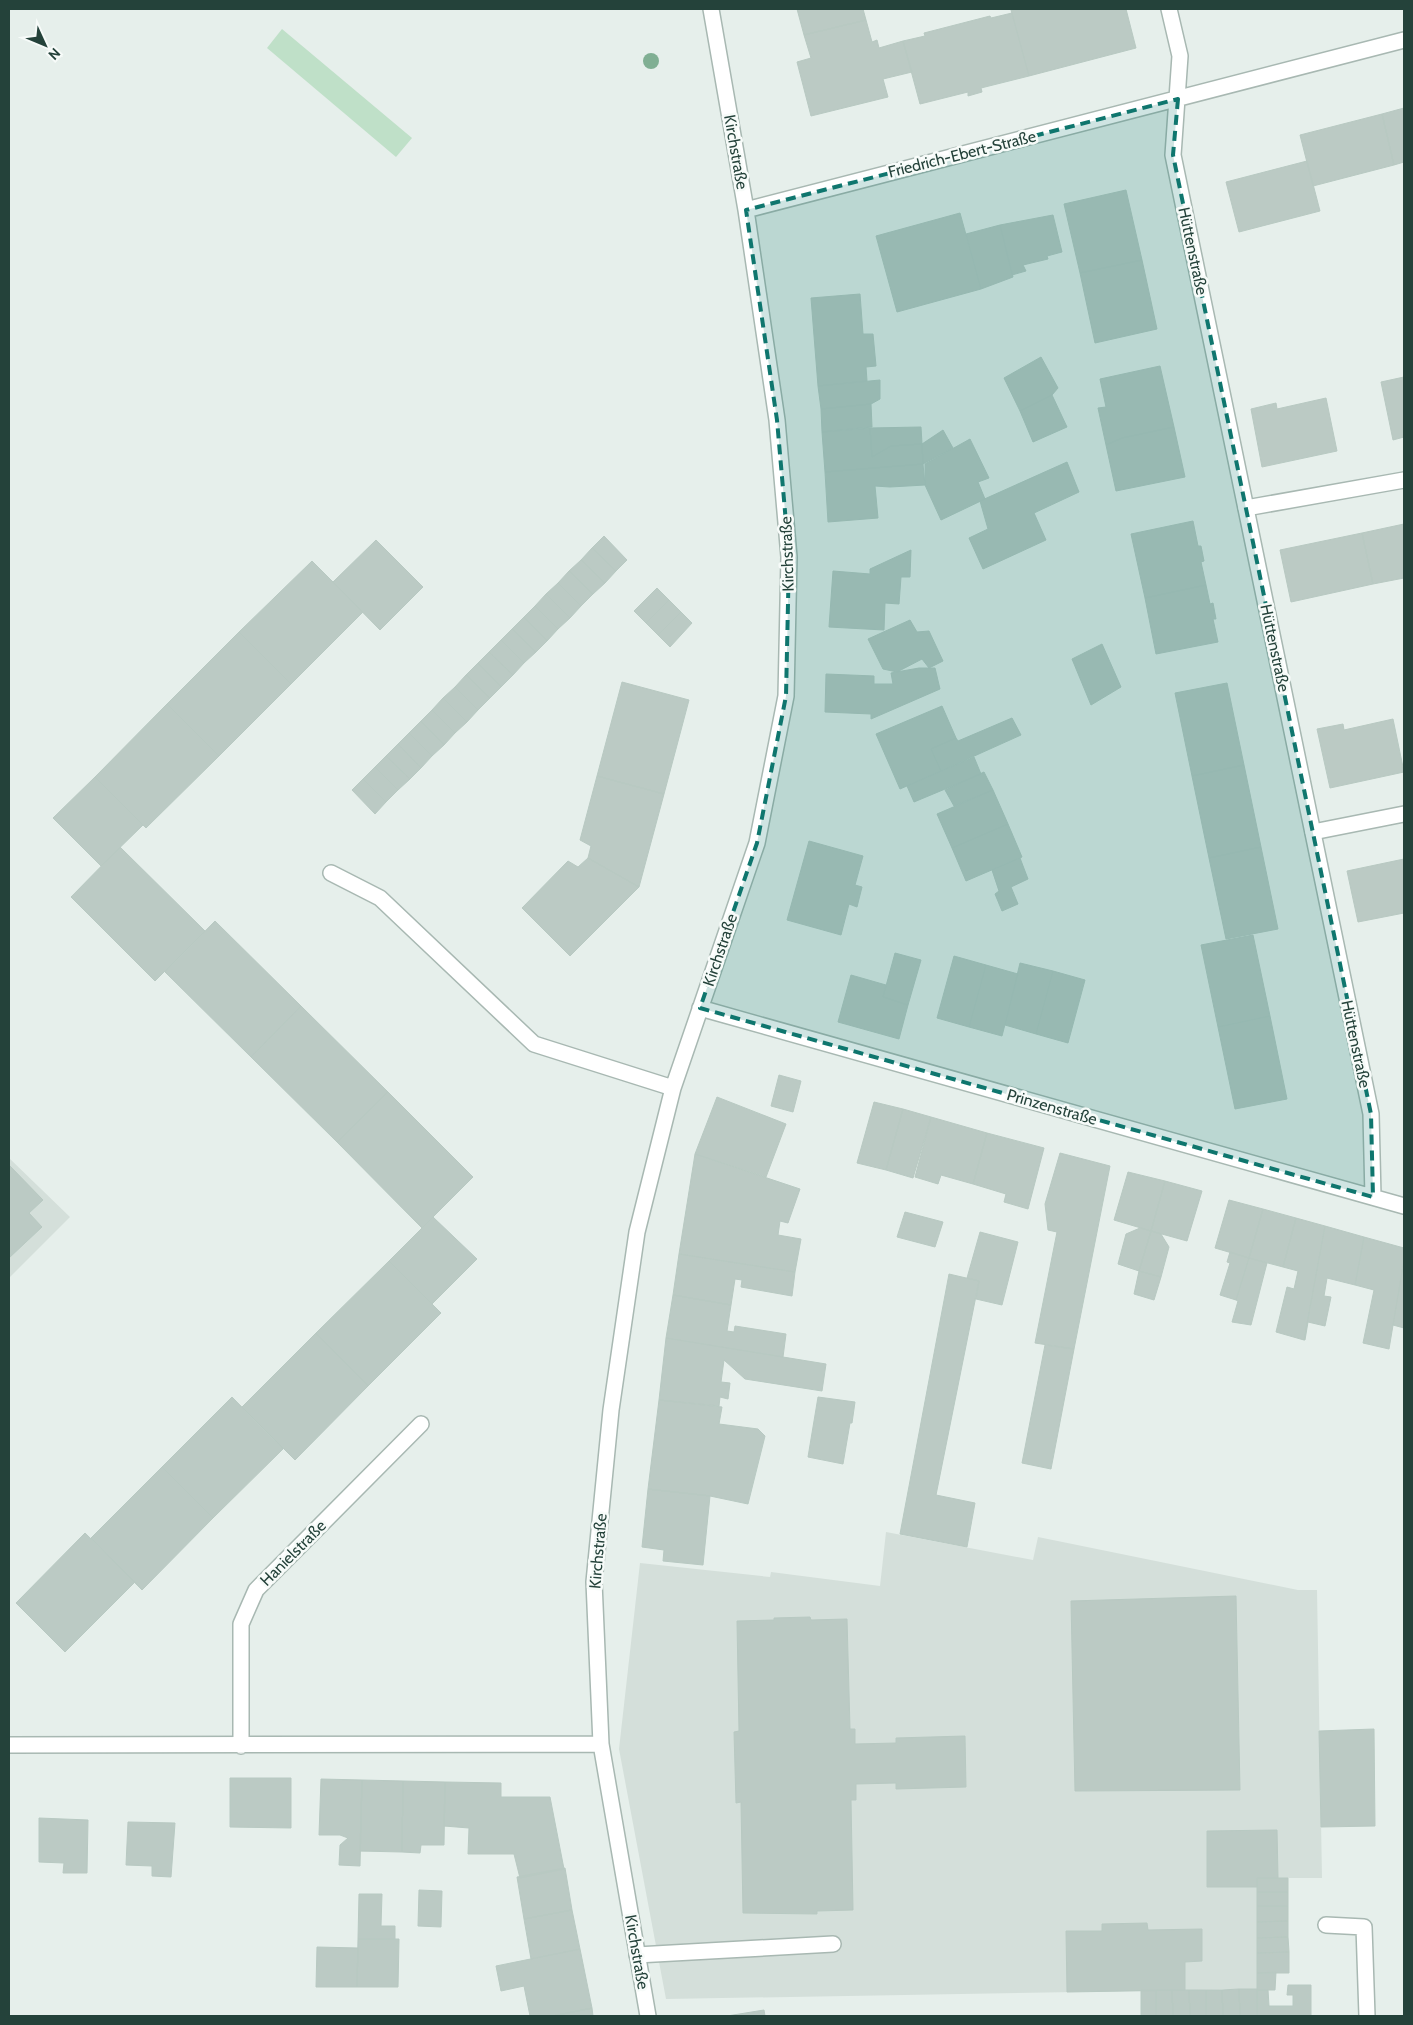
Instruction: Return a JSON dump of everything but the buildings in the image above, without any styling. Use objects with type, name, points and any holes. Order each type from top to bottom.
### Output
[{"type":"street","name":"Kirchstraße","points":[[648,2016],[601,1744],[594,1582],[611,1410],[637,1232],[672,1088],[757,843],[786,696],[789,557],[777,420],[746,210],[711,9]]},
{"type":"street","points":[[1169,9],[1180,56],[1178,99]]},
{"type":"street","name":"Friedrich-Ebert-Straße","points":[[746,210],[1404,40]]},
{"type":"street","name":"Hüttenstraße","points":[[1178,99],[1173,155],[1370,1114],[1373,1197]]},
{"type":"street","points":[[1246,508],[1404,480]]},
{"type":"street","points":[[1313,832],[1404,814]]},
{"type":"street","points":[[331,873],[380,898],[534,1044],[672,1088]]},
{"type":"street","name":"Prinzenstraße","points":[[700,1008],[1404,1206]]},
{"type":"street","name":"Hanielstraße","points":[[241,1746],[241,1624],[256,1590],[421,1424]]},
{"type":"street","points":[[9,1746],[601,1744]]},
{"type":"street","points":[[1326,1925],[1364,1927],[1367,2016]]},
{"type":"street","points":[[637,1955],[833,1944]]},
{"type":"highlighted area","points":[[1178,99],[1173,155],[1371,1114],[1373,1197],[700,1008],[757,843],[786,696],[789,557],[777,420],[746,210]]},
{"type":"shaded area","points":[[9,1158],[70,1217],[9,1278]]},
{"type":"shaded area","points":[[886,1532],[1033,1560],[1038,1537],[1298,1590],[1317,1590],[1322,1878],[1257,1878],[1257,1989],[666,1999],[619,1749],[640,1563],[770,1577],[771,1572],[880,1586]]},
{"type":"green space","points":[[282,29],[412,138],[396,157],[267,48]]}]
